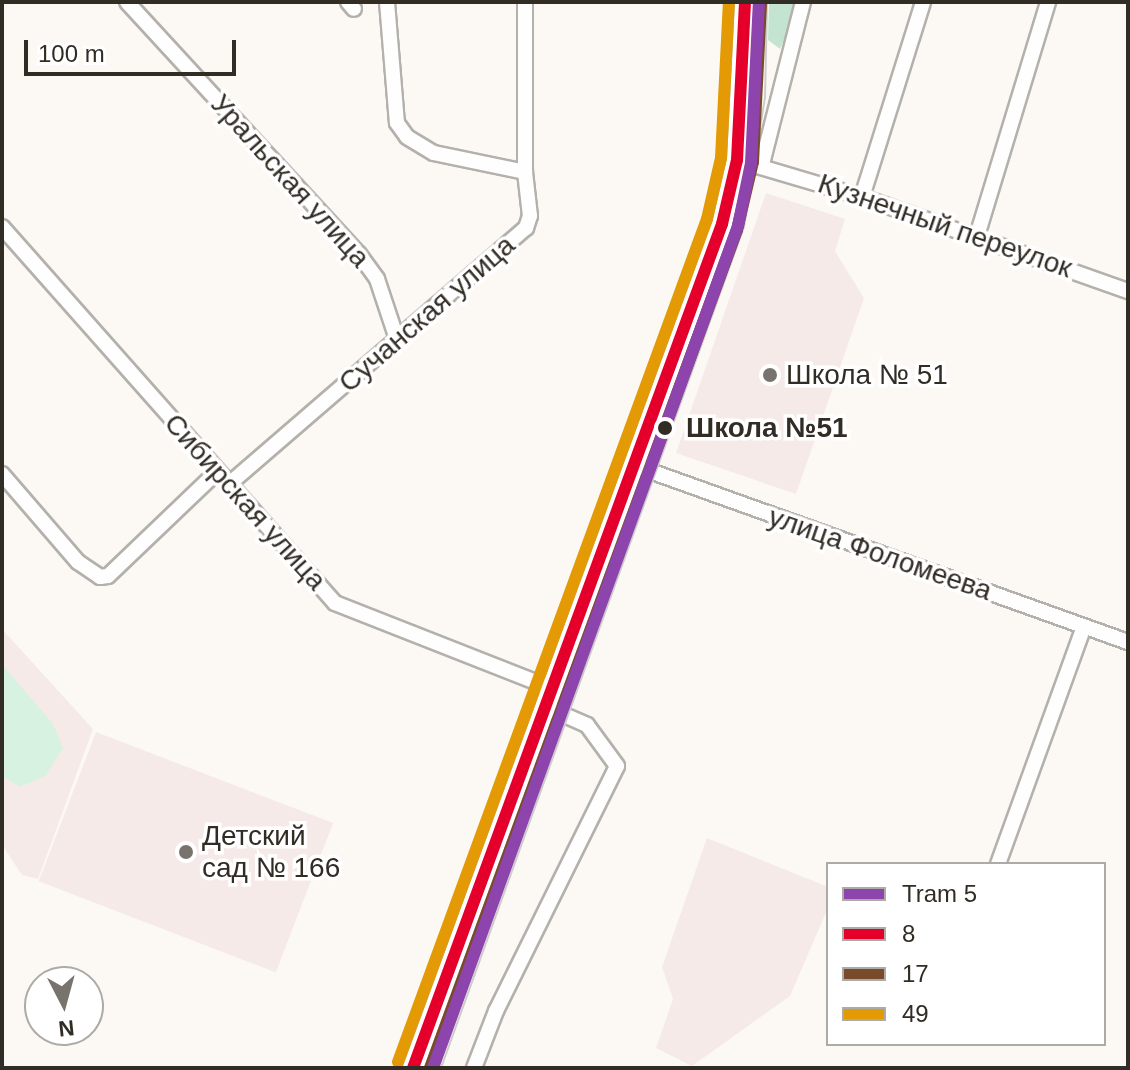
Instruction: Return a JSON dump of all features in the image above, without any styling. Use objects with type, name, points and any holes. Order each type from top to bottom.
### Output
[{"type":"main road","points":[[413,1068],[722,224],[737,160],[745,2]]},
{"type":"street","name":"Уральская улица","points":[[127,2],[359,254],[377,279],[397,339]]},
{"type":"street","points":[[387,2],[397,123],[407,137],[434,153],[525,172]]},
{"type":"street","name":"Сучанская улица","points":[[228,485],[526,228],[530,216],[525,172],[525,2]]},
{"type":"street","points":[[762,164],[803,2]]},
{"type":"street","points":[[862,197],[923,2]]},
{"type":"street","points":[[977,236],[1048,2]]},
{"type":"street","name":"Кузнечный переулок","points":[[737,160],[762,164],[862,197],[1128,291]]},
{"type":"street","name":"Сибирская улица","points":[[2,227],[335,603],[548,697],[587,725],[617,766],[496,1011],[474,1068]]},
{"type":"street","name":"улица Фоломеева","points":[[633,465],[1128,642]]},
{"type":"street","points":[[2,474],[78,562],[100,577],[108,576],[217,472]]},
{"type":"street","points":[[999,862],[1084,627]]},
{"type":"shaded area","name":"Школа № 51","points":[[766,193],[845,219],[835,251],[864,298],[796,494],[676,453]]},
{"type":"shaded area","points":[[2,629],[93,729],[38,879],[22,875],[2,845]]},
{"type":"shaded area","name":"Детский сад № 166","points":[[96,732],[333,823],[276,972],[39,881]]},
{"type":"shaded area","points":[[707,838],[826,886],[826,913],[790,996],[692,1066],[656,1048],[673,999],[662,967]]},
{"type":"green space","points":[[769,2],[800,2],[780,49],[768,40]]},
{"type":"green space","points":[[2,664],[53,724],[63,748],[46,775],[20,787],[2,776]]},
{"type":"tram line","name":"5","points":[[433,1068],[738,226],[751,163],[759,2]]},
{"type":"tram line","points":[[441,1068],[744,227],[765,98],[767,2]]},
{"type":"transit line","name":"49","points":[[398,1062],[707,219],[721,158],[729,2]]},
{"type":"transit line","name":"8","points":[[413,1068],[722,224],[737,160],[745,2]]},
{"type":"transit line","name":"17","points":[[430,1068],[737,230],[753,162],[761,3]]},
{"type":"place","name":"Школа № 51","points":[[770,375]]},
{"type":"place","name":"Школа №51","points":[[665,428]]},
{"type":"place","name":"Детский сад № 166","points":[[186,852]]}]
